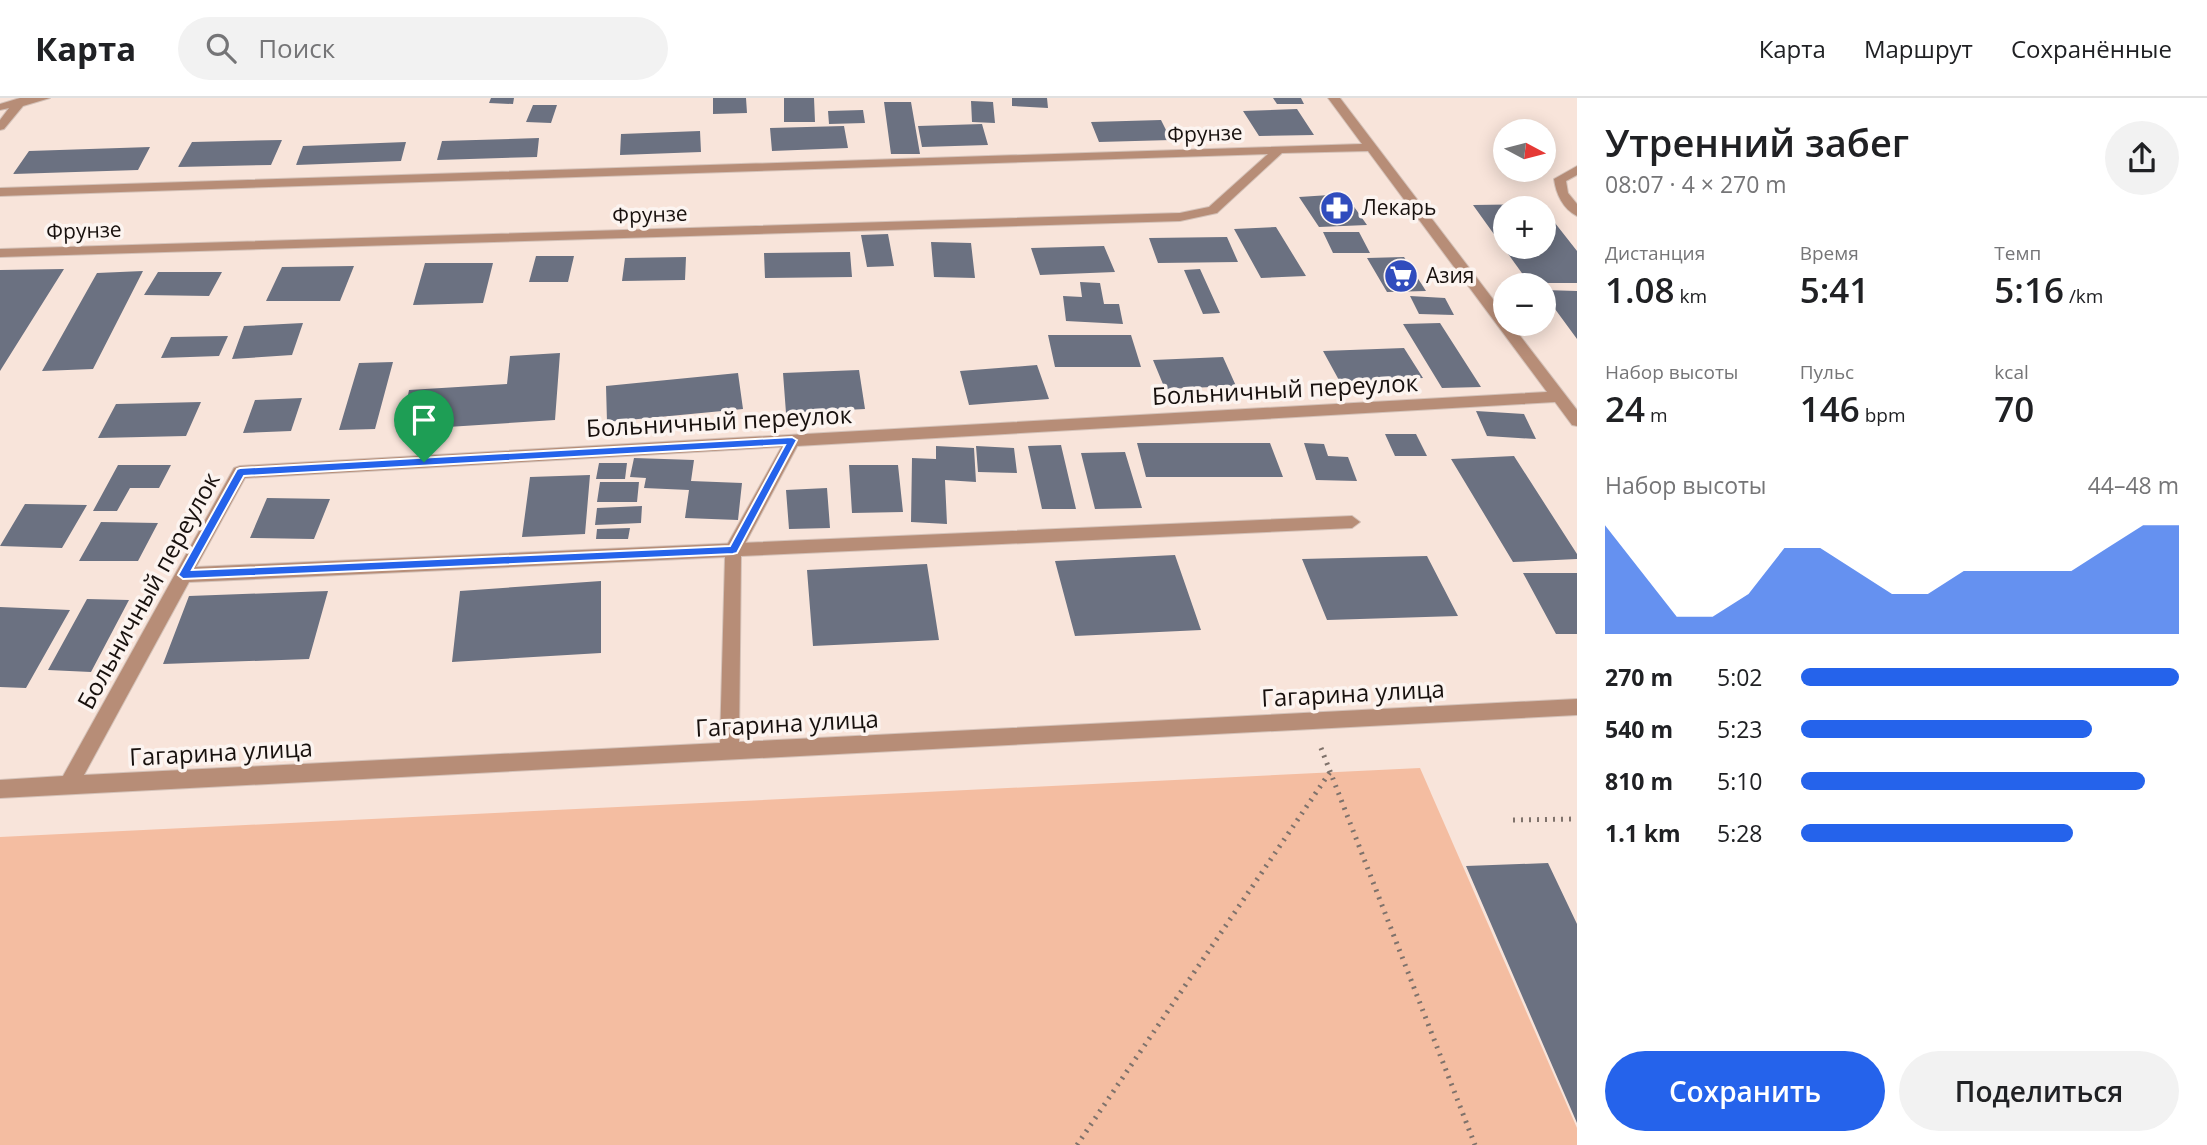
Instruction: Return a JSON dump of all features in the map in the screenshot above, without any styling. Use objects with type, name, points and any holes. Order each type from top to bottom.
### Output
[{"type":"street","points":[[0,107],[22,99],[44,98]]},
{"type":"street","points":[[1334,98],[1577,421]]},
{"type":"street","points":[[0,127],[22,99]]},
{"type":"street","name":"Фрунзе","points":[[0,192],[1371,147]]},
{"type":"street","name":"Фрунзе","points":[[0,253],[1181,217],[1213,210],[1278,151]]},
{"type":"street","points":[[1577,170],[1560,179],[1562,194],[1577,212]]},
{"type":"street","name":"Больничный переулок","points":[[68,786],[240,472],[1558,397]]},
{"type":"street","points":[[729,751],[733,550],[792,440]]},
{"type":"street","points":[[183,575],[1353,522]]},
{"type":"street","name":"Гагарина улица","points":[[0,789],[1577,707]]},
{"type":"path","points":[[1311,721],[1475,1145]]},
{"type":"path","points":[[1077,1145],[1331,772]]},
{"type":"path","points":[[1513,820],[1577,818]]},
{"type":"shaded area","points":[[1420,768],[1577,1128],[1577,1145],[0,1145],[0,837]]},
{"type":"building","points":[[491,98],[514,98],[513,104],[489,103]]},
{"type":"building","points":[[713,98],[746,98],[747,113],[713,114]]},
{"type":"building","points":[[784,98],[814,98],[815,122],[784,122]]},
{"type":"building","points":[[1012,98],[1047,98],[1048,108],[1012,106]]},
{"type":"building","points":[[1273,98],[1301,98],[1304,104],[1277,104]]},
{"type":"building","points":[[971,101],[993,102],[995,123],[972,122]]},
{"type":"building","points":[[884,102],[911,102],[920,154],[891,154]]},
{"type":"building","points":[[533,105],[557,105],[551,123],[526,122]]},
{"type":"building","points":[[1297,109],[1314,135],[1259,136],[1243,111]]},
{"type":"building","points":[[863,110],[865,123],[829,124],[828,111]]},
{"type":"building","points":[[1161,120],[1171,140],[1099,142],[1091,122]]},
{"type":"building","points":[[982,124],[988,145],[922,147],[918,126]]},
{"type":"building","points":[[844,126],[848,148],[772,151],[770,128]]},
{"type":"building","points":[[700,131],[701,152],[620,155],[621,134]]},
{"type":"building","points":[[539,138],[537,157],[437,160],[442,141]]},
{"type":"building","points":[[282,140],[271,165],[178,167],[192,142]]},
{"type":"building","points":[[406,142],[401,161],[296,165],[303,146]]},
{"type":"building","points":[[150,147],[138,170],[13,174],[29,151]]},
{"type":"building","points":[[1345,194],[1367,225],[1319,227],[1299,197]]},
{"type":"building","points":[[1473,205],[1493,205],[1493,233]]},
{"type":"building","points":[[1556,224],[1577,251],[1577,283],[1556,283],[1556,273],[1522,273],[1512,259],[1556,259]]},
{"type":"building","points":[[1276,227],[1306,276],[1261,278],[1234,229]]},
{"type":"building","points":[[1323,232],[1359,232],[1370,253],[1333,253]]},
{"type":"building","points":[[888,234],[894,266],[867,267],[861,235]]},
{"type":"building","points":[[1227,237],[1238,262],[1158,263],[1149,238]]},
{"type":"building","points":[[931,242],[971,243],[975,278],[934,277]]},
{"type":"building","points":[[1104,246],[1115,272],[1040,275],[1031,248]]},
{"type":"building","points":[[850,252],[852,277],[765,278],[764,253]]},
{"type":"building","points":[[536,256],[574,256],[568,282],[529,282]]},
{"type":"building","points":[[686,257],[685,280],[622,281],[625,258]]},
{"type":"building","points":[[1404,257],[1426,291],[1387,292],[1367,258]]},
{"type":"building","points":[[425,263],[493,263],[483,303],[413,305]]},
{"type":"building","points":[[354,266],[340,301],[266,301],[282,267]]},
{"type":"building","points":[[64,269],[0,371],[0,270]]},
{"type":"building","points":[[1200,269],[1220,313],[1203,314],[1184,270]]},
{"type":"building","points":[[143,271],[93,369],[42,371],[97,273]]},
{"type":"building","points":[[158,272],[222,272],[209,296],[144,295]]},
{"type":"building","points":[[1080,282],[1100,283],[1104,304],[1119,304],[1123,324],[1066,321],[1063,296],[1082,297]]},
{"type":"building","points":[[1556,290],[1577,291],[1577,339],[1556,310]]},
{"type":"building","points":[[1410,296],[1445,298],[1454,315],[1419,314]]},
{"type":"building","points":[[303,323],[292,355],[232,359],[244,326]]},
{"type":"building","points":[[1440,323],[1481,387],[1442,388],[1403,324]]},
{"type":"building","points":[[1048,335],[1131,335],[1141,367],[1055,367]]},
{"type":"building","points":[[228,336],[219,356],[161,358],[171,337]]},
{"type":"building","points":[[1404,348],[1423,378],[1340,382],[1323,351]]},
{"type":"building","points":[[560,353],[555,420],[401,430],[409,390],[507,384],[510,356]]},
{"type":"building","points":[[1223,357],[1236,386],[1165,389],[1153,360]]},
{"type":"building","points":[[393,362],[375,429],[339,430],[359,363]]},
{"type":"building","points":[[1037,365],[1049,399],[969,405],[960,371]]},
{"type":"building","points":[[859,370],[865,409],[786,413],[783,373]]},
{"type":"building","points":[[738,373],[743,409],[607,422],[606,386]]},
{"type":"building","points":[[302,398],[291,431],[243,433],[255,400]]},
{"type":"building","points":[[201,402],[186,436],[98,438],[116,404]]},
{"type":"building","points":[[1476,411],[1524,414],[1536,439],[1487,436]]},
{"type":"building","points":[[1385,434],[1416,434],[1427,456],[1395,456]]},
{"type":"building","points":[[1137,443],[1270,443],[1283,477],[1146,477]]},
{"type":"building","points":[[1304,443],[1324,444],[1328,456],[1348,457],[1357,481],[1316,480]]},
{"type":"building","points":[[1061,445],[1076,509],[1042,509],[1028,446]]},
{"type":"building","points":[[936,446],[974,448],[976,482],[945,480],[947,524],[911,522],[912,458],[936,459]]},
{"type":"building","points":[[976,446],[1014,448],[1017,473],[978,472]]},
{"type":"building","points":[[1125,452],[1142,508],[1095,509],[1081,453]]},
{"type":"building","points":[[1514,456],[1577,554],[1577,559],[1513,562],[1451,459]]},
{"type":"building","points":[[634,458],[694,460],[691,481],[742,483],[738,520],[685,518],[689,490],[644,488],[646,478],[630,477]]},
{"type":"building","points":[[599,463],[627,463],[625,479],[596,479]]},
{"type":"building","points":[[118,465],[171,465],[159,488],[130,488],[117,511],[93,511]]},
{"type":"building","points":[[849,465],[898,465],[903,512],[852,513]]},
{"type":"building","points":[[590,475],[585,534],[522,537],[530,477]]},
{"type":"building","points":[[600,482],[639,482],[637,502],[597,502]]},
{"type":"building","points":[[827,488],[830,528],[789,529],[786,490]]},
{"type":"building","points":[[267,498],[330,499],[314,539],[250,538]]},
{"type":"building","points":[[25,504],[87,505],[62,548],[0,546]]},
{"type":"building","points":[[642,506],[641,523],[595,525],[597,508]]},
{"type":"building","points":[[101,522],[158,523],[138,561],[79,561]]},
{"type":"building","points":[[630,528],[628,539],[596,539],[597,529]]},
{"type":"building","points":[[1175,555],[1201,630],[1075,636],[1055,561]]},
{"type":"building","points":[[1427,556],[1458,616],[1327,620],[1302,559]]},
{"type":"building","points":[[927,564],[939,640],[813,646],[807,570]]},
{"type":"building","points":[[1523,573],[1577,573],[1577,634],[1556,634]]},
{"type":"building","points":[[601,581],[601,653],[452,662],[460,591]]},
{"type":"building","points":[[328,591],[309,659],[163,664],[189,596]]},
{"type":"building","points":[[87,599],[129,600],[91,672],[48,670]]},
{"type":"building","points":[[0,607],[70,610],[26,688],[0,687]]},
{"type":"building","points":[[1548,863],[1577,924],[1577,1123],[1466,866]]},
{"type":"place","name":"Лекарь","points":[[1337,208]]},
{"type":"place","name":"Азия","points":[[1401,276]]},
{"type":"route","points":[[792,440],[733,550],[183,575],[240,472],[424,462],[792,440]]}]
